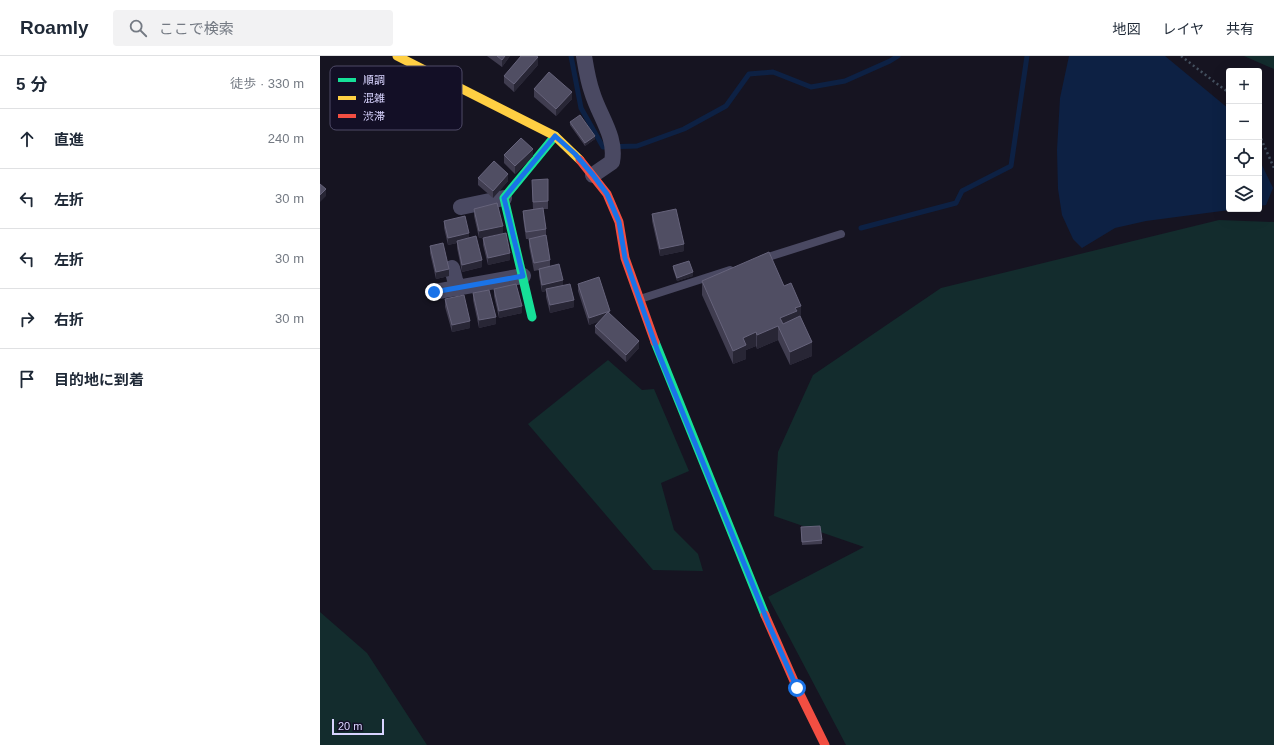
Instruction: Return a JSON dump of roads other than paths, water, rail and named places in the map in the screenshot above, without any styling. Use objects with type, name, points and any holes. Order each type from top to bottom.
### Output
[{"type":"street","points":[[397,56],[417,66]]},
{"type":"street","points":[[584,56],[592,92],[613,147],[612,162],[593,175]]},
{"type":"street","points":[[462,89],[555,136],[575,154],[607,194],[619,222],[625,258],[658,352],[769,625],[797,688],[825,745]]},
{"type":"street","points":[[461,207],[504,198],[555,136]]},
{"type":"street","points":[[504,198],[532,317]]},
{"type":"street","points":[[452,268],[457,288]]},
{"type":"street","points":[[434,292],[523,276]]},
{"type":"lane","points":[[751,263],[841,234]]},
{"type":"lane","points":[[639,300],[736,268]]},
{"type":"water","points":[[1069,56],[1165,56],[1226,107],[1226,210],[1146,221],[1115,228],[1082,248],[1073,239],[1062,215],[1058,189],[1057,150],[1060,98]]},
{"type":"water","points":[[1262,165],[1273,188],[1266,205],[1262,206]]},
{"type":"waterway","points":[[571,56],[581,108],[603,147],[637,146],[684,129],[726,106],[749,74],[773,72],[811,87],[845,81],[898,56]]},
{"type":"waterway","points":[[861,228],[956,203],[962,191],[1011,166],[1027,56]]}]
